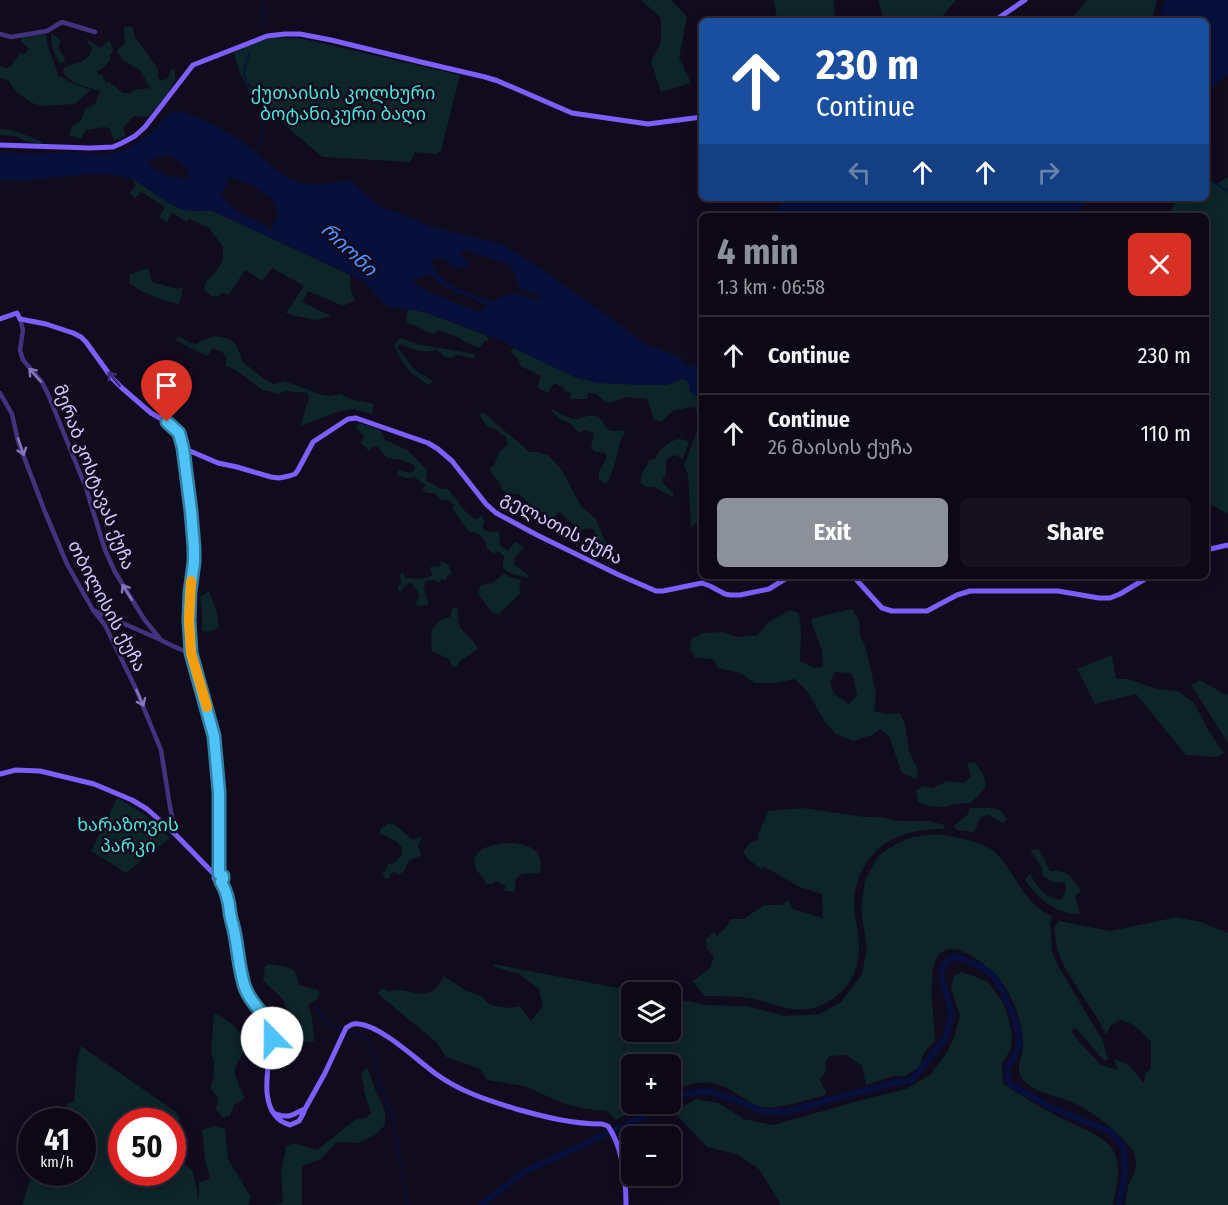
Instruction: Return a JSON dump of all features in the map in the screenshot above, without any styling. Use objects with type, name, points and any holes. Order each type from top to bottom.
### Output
[{"type":"main road","points":[[998,18],[1025,0]]},
{"type":"main road","points":[[0,146],[112,147],[135,136],[145,127],[193,65],[267,36],[285,34],[300,34],[331,40],[485,77],[572,113],[648,124],[699,117]]},
{"type":"main road","points":[[0,319],[17,313],[20,319],[46,324],[81,337],[122,388],[179,433],[183,448],[194,548],[189,620],[191,653],[214,736],[219,792],[215,880],[219,882],[226,908],[230,913],[244,987],[269,1022],[271,1029],[267,1094],[274,1114],[281,1122],[290,1125],[299,1121],[346,1028],[352,1024],[360,1024],[386,1036],[459,1089],[546,1118],[605,1124],[610,1127],[622,1162],[626,1205]]},
{"type":"main road","name":"გელათის ქუჩა","points":[[183,448],[218,463],[279,478],[295,474],[313,442],[348,419],[356,418],[428,443],[452,461],[486,504],[496,513],[592,562],[650,588],[663,591],[702,584],[725,594],[740,595],[769,590],[786,579]]},
{"type":"main road","points":[[1209,549],[1228,545]]},
{"type":"main road","points":[[856,579],[882,608],[891,611],[915,612],[931,610],[957,595],[970,591],[1058,591],[1110,598],[1145,579]]},
{"type":"main road","points":[[0,774],[16,770],[40,771],[83,780],[132,800],[147,809],[217,874]]},
{"type":"main road","points":[[274,1114],[284,1117],[305,1109]]},
{"type":"street","points":[[0,34],[10,37],[47,31],[62,22],[95,32]]},
{"type":"street","name":"მერაბ კოსტავას ქუჩა","points":[[20,319],[23,330],[20,350],[23,360],[42,382],[48,394],[86,488],[105,550],[115,572],[144,619],[161,640]]},
{"type":"street","name":"თბილისის ქუჩა","points":[[0,393],[12,414],[18,441],[54,536],[93,610],[105,625],[159,742],[176,835]]},
{"type":"street","points":[[93,610],[191,653]]},
{"type":"green space","points":[[641,0],[671,0],[687,17],[679,57],[691,83],[661,92],[651,62],[661,43],[661,18]]},
{"type":"green space","points":[[773,0],[833,0],[835,15],[830,18],[777,18]]},
{"type":"green space","points":[[878,0],[956,0],[941,18],[883,18]]},
{"type":"green space","points":[[1087,0],[1157,0],[1152,18],[1072,18]]},
{"type":"green space","points":[[124,27],[132,27],[135,37],[158,69],[158,78],[162,81],[168,78],[171,69],[175,69],[175,80],[167,95],[148,117],[134,116],[123,128],[126,136],[114,141],[110,129],[105,127],[86,130],[81,139],[69,135],[72,126],[81,121],[85,109],[95,104],[100,91],[74,82],[63,72],[64,68],[84,60],[90,54],[92,49],[85,37],[100,48],[109,40],[113,49],[109,55],[111,59],[97,71],[99,75],[102,74],[106,83],[109,82],[123,93],[150,88],[140,70],[122,60],[117,50],[125,44]]},
{"type":"green space","points":[[52,33],[61,41],[58,48],[65,58],[64,62],[60,63],[55,53]]},
{"type":"green space","points":[[46,35],[59,77],[62,76],[69,82],[91,90],[75,104],[42,106],[32,103],[16,92],[8,80],[0,78],[0,66],[6,68],[11,66],[20,53],[25,54],[29,49],[20,40],[22,37]]},
{"type":"green space","name":"ქუთაისის კოლხური ბოტანიკური ბაღი","points":[[273,37],[303,39],[460,75],[441,151],[436,154],[415,152],[410,162],[322,157],[254,98],[240,73],[234,53],[246,46]]},
{"type":"green space","points":[[0,129],[12,130],[41,141],[41,144],[25,141],[15,136],[0,135]]},
{"type":"green space","points":[[1228,177],[1228,514],[1209,504],[1209,213],[1170,213],[1176,201],[1209,201],[1209,178],[1216,184]]},
{"type":"green space","points":[[132,179],[178,208],[213,211],[350,275],[351,291],[355,300],[343,306],[308,291],[302,302],[331,316],[317,320],[286,313],[304,286],[272,268],[262,281],[245,270],[229,295],[223,293],[217,297],[212,296],[204,290],[206,281],[215,273],[223,260],[223,247],[209,228],[189,219],[187,222],[172,213],[167,222],[159,217],[165,207],[141,192],[135,198],[129,193],[136,186]]},
{"type":"green space","points":[[148,268],[152,282],[178,289],[183,288],[179,304],[152,296],[129,283],[130,274]]},
{"type":"green space","points":[[408,309],[424,312],[486,335],[489,340],[485,341],[480,348],[439,330],[433,334],[429,333],[406,323]]},
{"type":"green space","points":[[179,336],[189,343],[197,344],[214,336],[226,338],[234,342],[242,361],[264,379],[274,384],[284,381],[318,394],[330,396],[340,394],[350,399],[374,404],[372,414],[354,409],[337,412],[300,426],[309,398],[308,393],[286,391],[277,394],[262,390],[239,372],[225,365],[227,358],[222,352],[213,348],[207,356],[175,340]]},
{"type":"green space","points":[[401,338],[417,344],[474,354],[476,359],[457,355],[452,358],[445,357],[437,350],[423,351],[400,344],[397,347],[413,369],[433,381],[429,385],[411,372],[401,359],[394,345]]},
{"type":"green space","points":[[514,348],[577,378],[599,383],[665,385],[684,379],[696,396],[699,396],[699,411],[697,412],[694,407],[674,410],[661,422],[654,419],[647,399],[626,397],[611,403],[596,394],[588,393],[587,399],[570,399],[571,393],[564,391],[564,388],[554,383],[548,393],[537,387],[541,376],[521,366],[510,352]]},
{"type":"green space","points":[[552,409],[575,419],[595,416],[612,431],[624,430],[615,464],[606,484],[599,480],[599,472],[607,457],[605,453],[596,452],[591,448],[594,433],[585,430],[579,433],[570,423],[560,419]]},
{"type":"green space","points":[[485,413],[529,452],[548,455],[562,470],[581,506],[596,519],[608,548],[606,549],[600,543],[593,529],[587,528],[580,531],[559,512],[554,518],[549,519],[519,494],[507,493],[501,489],[500,483],[489,469],[494,465],[500,451],[508,445],[506,437],[493,428],[488,428],[479,414]]},
{"type":"green space","points":[[360,423],[380,430],[385,440],[407,450],[427,470],[426,480],[439,488],[448,489],[466,512],[476,520],[481,515],[485,522],[482,528],[489,532],[499,531],[500,545],[508,551],[515,542],[524,547],[514,559],[515,565],[529,576],[528,578],[505,570],[503,563],[505,557],[498,551],[495,554],[487,549],[482,537],[469,532],[449,500],[442,500],[434,493],[422,490],[426,485],[414,477],[405,478],[397,475],[399,470],[411,473],[415,469],[414,465],[387,458],[378,447],[374,446],[369,451],[360,442],[365,437],[355,427]]},
{"type":"green space","points":[[698,428],[699,520],[691,528],[688,475],[684,466]]},
{"type":"green space","points":[[678,439],[689,441],[683,459],[675,455],[666,461],[666,475],[662,482],[673,493],[673,497],[640,483],[649,460],[655,459],[664,446]]},
{"type":"green space","points":[[441,561],[449,565],[452,575],[447,576],[446,580],[442,579],[439,583],[434,580],[425,581],[424,589],[429,605],[415,605],[420,595],[411,582],[403,588],[401,593],[397,588],[401,584],[400,575],[403,573],[406,578],[426,578],[432,575],[430,567],[440,566]]},
{"type":"green space","points":[[505,573],[509,577],[522,580],[519,586],[521,593],[498,615],[491,612],[478,593],[481,585],[492,583]]},
{"type":"green space","points":[[209,591],[217,612],[219,628],[208,632],[202,631],[200,597]]},
{"type":"green space","points":[[452,608],[457,608],[460,628],[478,649],[459,662],[457,667],[452,666],[449,659],[432,651],[431,640],[432,629],[440,620],[450,617]]},
{"type":"green space","points":[[852,609],[859,620],[860,635],[866,649],[876,693],[874,711],[887,714],[900,713],[905,724],[909,752],[918,769],[916,779],[902,773],[889,736],[880,729],[872,735],[853,741],[836,734],[825,722],[807,691],[795,679],[775,683],[755,683],[740,673],[718,668],[713,659],[695,658],[690,649],[691,639],[703,633],[722,632],[738,637],[758,635],[767,623],[790,610],[799,613],[800,661],[814,668],[823,667],[822,651],[811,621],[813,618]],"holes":[[[835,672],[851,673],[857,695],[849,704],[834,694],[830,682]]]},
{"type":"green space","points":[[1112,655],[1116,679],[1128,679],[1157,689],[1178,691],[1194,703],[1208,730],[1224,753],[1217,757],[1186,755],[1136,694],[1095,704],[1077,669]]},
{"type":"green space","points":[[1200,680],[1228,694],[1228,743],[1191,685]]},
{"type":"green space","points":[[975,762],[983,774],[986,786],[970,803],[946,807],[928,806],[918,802],[916,791],[923,786],[932,788],[948,781],[964,783],[971,777],[967,763]]},
{"type":"green space","name":"ხარაზოვის პარკი","points":[[117,798],[143,813],[170,838],[126,873],[91,851]]},
{"type":"green space","points":[[803,808],[898,821],[930,821],[944,825],[945,829],[911,832],[895,838],[871,856],[857,885],[854,903],[859,947],[856,969],[845,988],[828,1002],[800,1010],[750,998],[704,996],[693,981],[710,968],[714,957],[707,949],[706,939],[714,932],[717,936],[731,919],[744,919],[764,905],[782,905],[788,900],[793,909],[823,918],[822,894],[800,887],[763,866],[762,870],[743,852],[750,843],[759,839],[758,835],[768,811]]},
{"type":"green space","points":[[970,808],[1000,810],[1007,819],[1003,823],[989,815],[981,817],[974,832],[957,830],[954,826],[968,814]]},
{"type":"green space","points":[[389,823],[414,840],[420,836],[418,846],[421,854],[408,862],[405,870],[399,875],[394,871],[390,874],[390,878],[385,879],[382,872],[386,871],[388,864],[395,863],[402,854],[402,847],[396,841],[380,833],[380,829]]},
{"type":"green space","points":[[937,834],[973,841],[993,851],[1002,860],[1029,899],[1043,912],[1052,916],[1050,923],[1052,952],[1103,1041],[1108,1059],[1104,1061],[1077,1029],[1071,1031],[1101,1065],[1118,1070],[1114,1059],[1129,1065],[1144,1084],[1145,1074],[1151,1068],[1151,1042],[1138,1028],[1121,1020],[1111,1025],[1106,1035],[1066,970],[1057,949],[1054,927],[1059,921],[1111,931],[1177,917],[1201,922],[1228,933],[1228,1205],[1125,1205],[1128,1187],[1135,1171],[1134,1152],[1110,1127],[1089,1111],[1034,1089],[1024,1081],[1019,1072],[1023,1046],[1021,1029],[1010,995],[999,978],[987,967],[957,950],[940,953],[935,963],[932,978],[932,1002],[935,1042],[924,1053],[920,1067],[905,1076],[894,1076],[866,1085],[862,1066],[846,1055],[830,1056],[825,1062],[826,1071],[820,1080],[827,1094],[794,1104],[768,1108],[756,1105],[712,1083],[697,1083],[681,1088],[681,1054],[621,1054],[621,1114],[626,1114],[616,1120],[607,1111],[565,1104],[524,1086],[487,1080],[480,1069],[446,1057],[436,1042],[377,993],[384,988],[389,992],[400,990],[427,993],[436,988],[444,976],[466,991],[481,996],[490,1005],[510,1008],[520,1006],[531,1021],[543,1006],[539,989],[519,974],[495,967],[493,964],[621,989],[621,1042],[681,1042],[681,1000],[706,1005],[746,1006],[785,1016],[820,1014],[841,1002],[862,974],[867,949],[861,910],[865,880],[879,855],[912,837]]},
{"type":"green space","points":[[505,843],[526,846],[537,853],[540,858],[540,873],[522,874],[516,879],[514,892],[504,891],[506,886],[496,881],[487,884],[476,869],[474,859],[484,849]]},
{"type":"green space","points":[[1039,849],[1050,871],[1065,873],[1078,886],[1081,891],[1075,896],[1080,914],[1056,909],[1041,899],[1029,886],[1025,879],[1030,874],[1042,891],[1055,899],[1061,900],[1066,890],[1066,884],[1052,882],[1042,875],[1042,868],[1030,850]]},
{"type":"green space","points":[[270,964],[292,969],[295,971],[299,985],[318,990],[320,994],[316,1000],[308,1005],[312,1018],[314,1041],[300,1042],[277,1035],[278,1031],[287,1029],[287,1015],[283,1000],[263,980],[265,966]]},
{"type":"green space","points":[[962,972],[987,981],[1004,1004],[1012,1033],[1011,1049],[1002,1063],[1003,1083],[1048,1111],[1103,1139],[1113,1150],[1118,1170],[1113,1205],[781,1205],[759,1169],[736,1154],[707,1147],[676,1114],[681,1114],[681,1108],[696,1099],[718,1103],[744,1119],[773,1125],[906,1089],[930,1075],[954,1038],[960,1016],[951,988],[954,976]]},
{"type":"green space","points":[[214,1013],[236,1028],[241,1034],[244,1046],[235,1072],[245,1098],[234,1105],[230,1116],[222,1117],[216,1109],[218,1098],[210,1088],[214,1062],[211,1052]]},
{"type":"green space","points":[[81,1046],[170,1108],[108,1108],[108,1186],[186,1186],[186,1165],[193,1171],[199,1201],[199,1182],[210,1179],[202,1130],[214,1126],[225,1129],[228,1159],[251,1197],[248,1205],[22,1205],[28,1186],[96,1186],[96,1108],[66,1108],[68,1103],[74,1102],[77,1060]]},
{"type":"green space","points":[[367,1067],[385,1111],[385,1125],[375,1135],[358,1143],[337,1142],[321,1159],[302,1166],[302,1205],[270,1205],[283,1203],[281,1172],[286,1147],[294,1143],[317,1150],[356,1119],[366,1118],[371,1113],[361,1074]]},
{"type":"water","points":[[1165,0],[1228,0],[1228,74],[1209,90],[1209,18],[1160,18]]},
{"type":"water","name":"რიონი","points":[[178,111],[227,132],[279,172],[298,182],[324,184],[350,180],[376,204],[387,210],[429,226],[501,244],[533,263],[649,346],[681,357],[681,361],[690,367],[699,362],[699,396],[689,391],[689,383],[684,379],[665,385],[642,385],[599,383],[577,378],[501,340],[424,312],[386,306],[364,281],[213,211],[180,209],[133,180],[98,174],[28,181],[0,180],[0,152],[31,154],[73,152],[105,155],[123,151],[149,135],[168,114]],"holes":[[[170,155],[188,169],[189,178],[162,173],[147,162]],[[229,177],[254,186],[274,200],[278,216],[271,229],[240,213],[221,196]],[[464,250],[509,264],[520,289],[536,294],[543,300],[511,294],[493,302],[446,282],[434,268],[432,259],[443,258],[453,267],[466,268],[469,264],[460,253]],[[430,274],[450,289],[488,306],[479,312],[414,284],[415,279]]]},
{"type":"water","points":[[782,201],[1088,201],[1076,213],[773,213]]},
{"type":"waterway","points":[[261,29],[265,20],[262,0]]},
{"type":"waterway","points":[[250,52],[244,69],[245,76],[250,87],[271,110],[264,118],[262,137],[255,153]]},
{"type":"waterway","points":[[1209,178],[1228,192]]},
{"type":"waterway","points":[[681,1096],[708,1091],[762,1111],[788,1112],[912,1080],[945,1039],[952,1014],[941,975],[944,964],[955,956],[979,966],[992,975],[1010,1009],[1019,1038],[1017,1051],[1007,1071],[1010,1084],[1050,1107],[1111,1132],[1124,1148],[1125,1173],[1119,1205]]},
{"type":"waterway","points":[[315,1007],[329,1025],[339,1028]]},
{"type":"waterway","points":[[350,1032],[366,1038],[373,1051],[380,1083],[391,1112],[401,1167]]},
{"type":"waterway","points":[[481,1205],[524,1172],[648,1114]]},
{"type":"waterway","points":[[402,1172],[407,1205]]},
{"type":"slow traffic","points":[[191,581],[189,620],[191,653],[207,707]]},
{"type":"route","points":[[167,422],[179,433],[191,511],[194,562],[189,620],[191,653],[214,736],[219,792],[219,874],[223,876],[221,882],[230,907],[244,987],[269,1022],[272,1038]]}]
